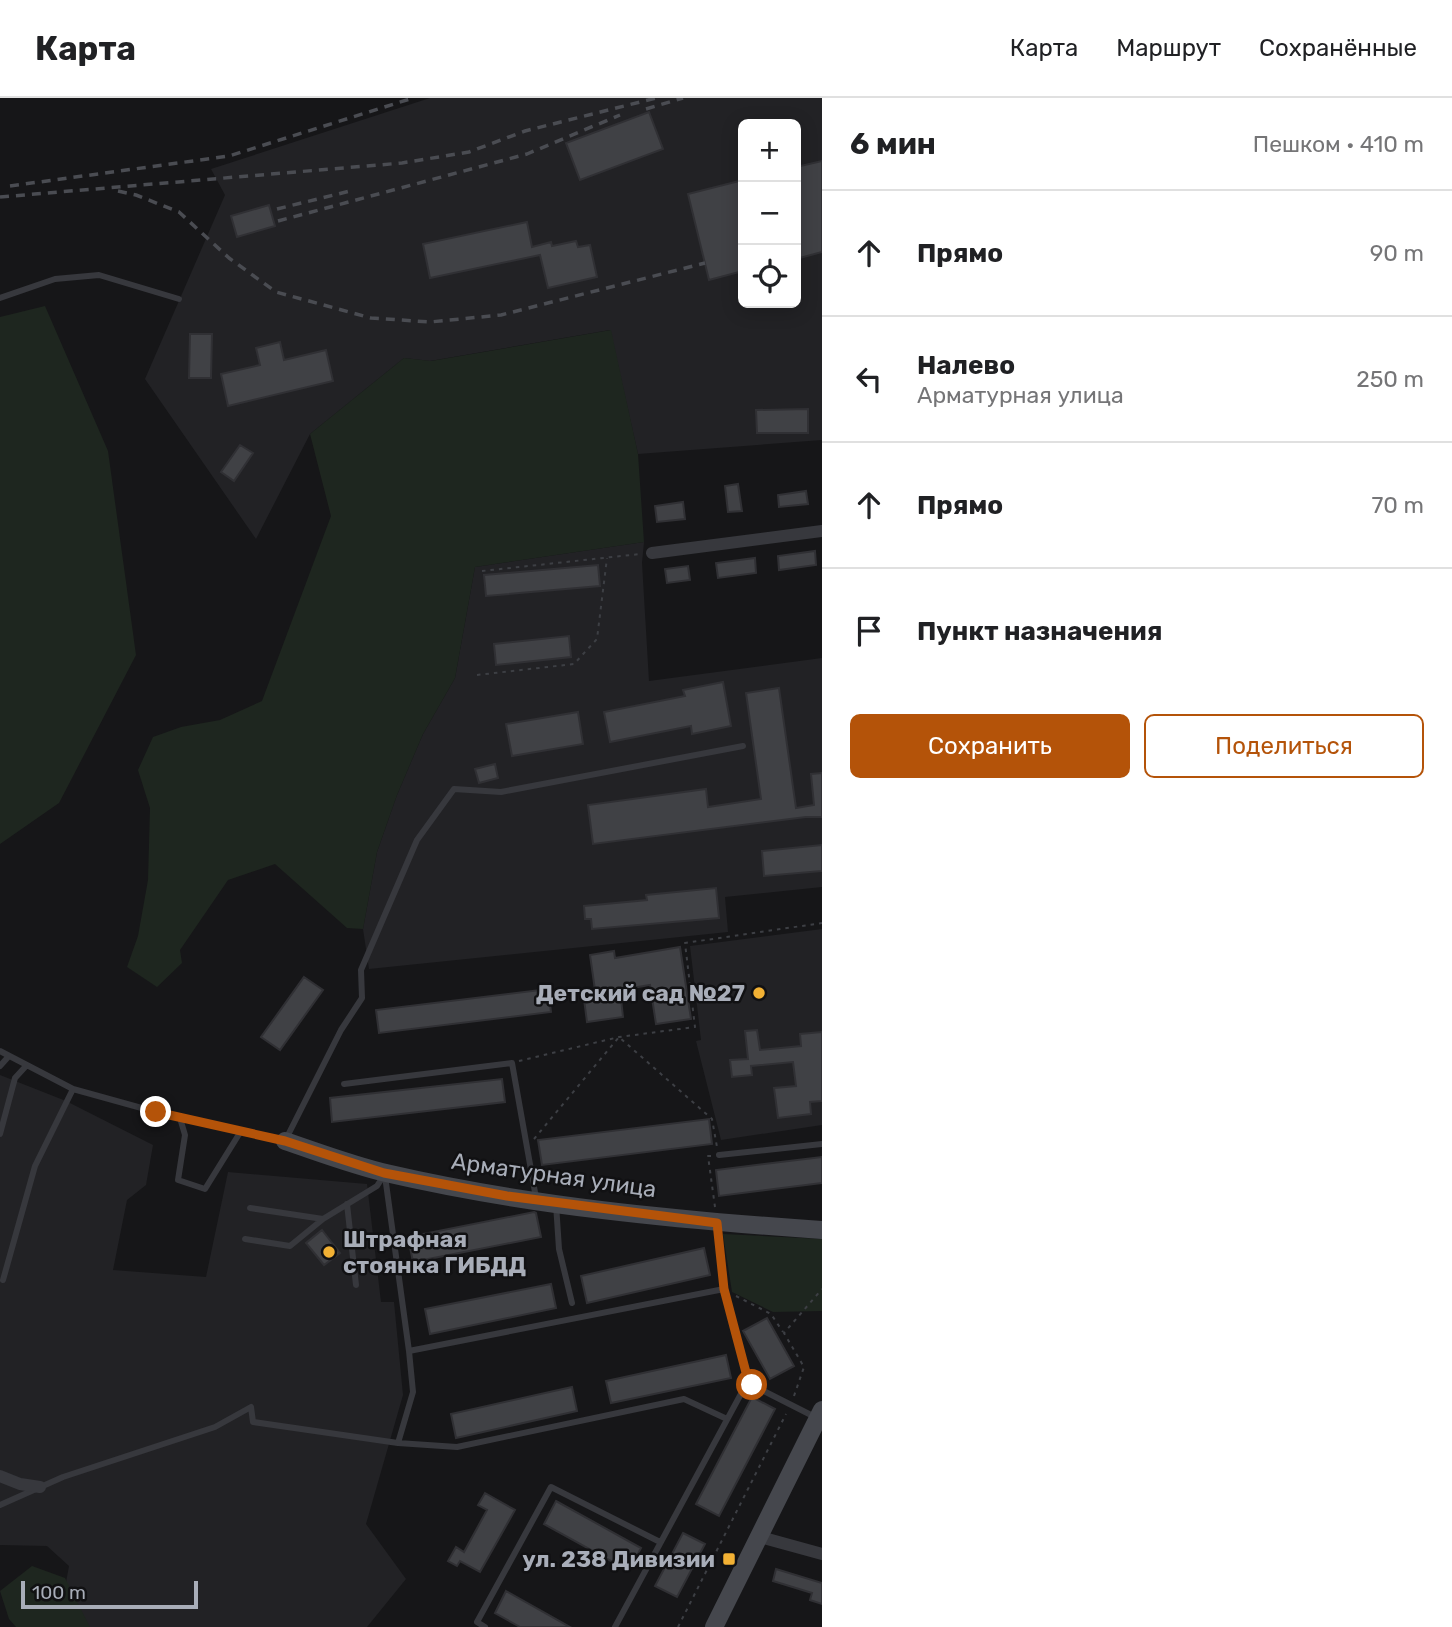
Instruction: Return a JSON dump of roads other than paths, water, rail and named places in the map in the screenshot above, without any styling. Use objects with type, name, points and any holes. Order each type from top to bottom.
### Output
[{"type":"street","points":[[652,553],[822,531]]},
{"type":"street","name":"Арматурная улица","points":[[285,1141],[384,1173],[536,1200],[717,1223],[822,1230]]},
{"type":"street","points":[[714,1627],[820,1414]]},
{"type":"street","points":[[0,1476],[20,1484],[40,1487]]},
{"type":"street","points":[[760,1537],[822,1554]]},
{"type":"lane","points":[[0,298],[55,279],[99,275],[179,299]]},
{"type":"lane","points":[[0,1051],[73,1089],[180,1118],[285,1141],[341,1030],[362,998],[361,970],[417,840],[454,789],[500,792],[743,746]]},
{"type":"lane","points":[[0,1066],[9,1056]]},
{"type":"lane","points":[[344,1084],[512,1063],[536,1200]]},
{"type":"lane","points":[[0,1134],[15,1078],[26,1066]]},
{"type":"lane","points":[[3,1280],[35,1166],[73,1089]]},
{"type":"lane","points":[[180,1118],[185,1135],[178,1180],[205,1189],[241,1131]]},
{"type":"lane","points":[[719,1155],[822,1144]]},
{"type":"lane","points":[[245,1238],[290,1246],[323,1219],[380,1184],[384,1173]]},
{"type":"lane","points":[[384,1173],[413,1392],[398,1443]]},
{"type":"lane","points":[[556,1202],[559,1250],[572,1303]]},
{"type":"lane","points":[[348,1204],[356,1285]]},
{"type":"lane","points":[[250,1208],[323,1219]]},
{"type":"lane","points":[[717,1223],[724,1289],[748,1380],[752,1385],[791,1404],[820,1414]]},
{"type":"lane","points":[[409,1351],[724,1289]]},
{"type":"lane","points":[[615,1627],[748,1380]]},
{"type":"lane","points":[[0,1505],[63,1477],[215,1427],[251,1407],[253,1422],[398,1443],[457,1447],[684,1399],[727,1419]]},
{"type":"lane","points":[[485,1627],[477,1622],[551,1487],[660,1542]]},
{"type":"railway","points":[[10,186],[229,156],[413,98]]},
{"type":"railway","points":[[0,197],[402,163],[469,152],[525,131],[656,98]]},
{"type":"railway","points":[[646,109],[683,98]]},
{"type":"railway","points":[[278,221],[527,154],[620,115]]},
{"type":"railway","points":[[118,191],[179,212],[229,258],[276,292],[371,318],[430,322],[501,315],[705,263]]},
{"type":"railway","points":[[277,209],[350,191]]},
{"type":"place","name":"Детский сад №27","points":[[759,993]]},
{"type":"place","name":"Штрафная стоянка ГИБДД","points":[[329,1252]]},
{"type":"place","name":"ул. 238 Дивизии","points":[[729,1559]]}]
